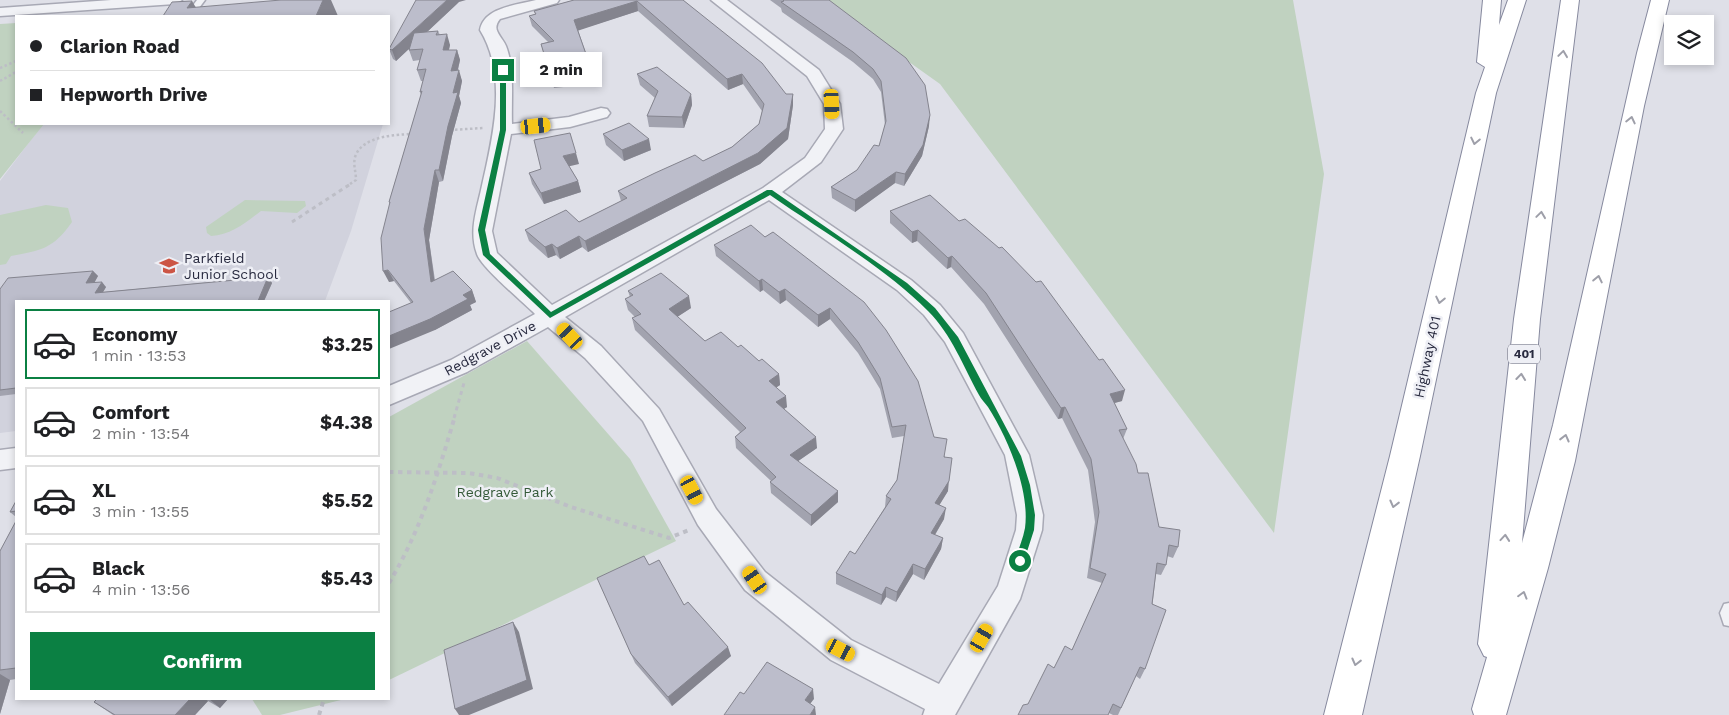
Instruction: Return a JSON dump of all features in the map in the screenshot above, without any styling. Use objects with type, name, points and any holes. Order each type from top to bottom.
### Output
[{"type":"highway","points":[[1486,94],[1492,0]]},
{"type":"highway","name":"Highway 401","points":[[1343,715],[1405,456],[1486,94],[1517,0]]},
{"type":"highway","name":"401","points":[[1490,712],[1528,319],[1570,0]]},
{"type":"highway","points":[[1490,712],[1549,504],[1568,426],[1628,134],[1660,0]]},
{"type":"street","points":[[0,12],[175,0]]},
{"type":"street","points":[[552,0],[495,16],[489,23],[488,30],[498,46],[503,70],[503,128],[484,216],[482,242],[486,255],[570,336],[592,352],[651,415],[710,520],[755,580],[780,603],[814,626],[841,650],[942,709],[1010,590],[1029,530],[1030,515],[1026,485],[1017,456],[991,405],[983,394],[973,371],[964,360],[955,339],[932,310],[904,284],[770,192]]},
{"type":"street","name":"Redgrave Drive","points":[[390,396],[459,366],[770,192],[812,162],[834,129],[832,104],[813,73],[718,0]]},
{"type":"street","points":[[503,128],[570,122],[601,113]]},
{"type":"street","points":[[0,460],[15,458]]},
{"type":"lane","points":[[190,15],[201,0]]},
{"type":"lane","points":[[1729,609],[1727,613],[1729,620]]},
{"type":"path","points":[[0,68],[15,61]]},
{"type":"path","points":[[0,80],[15,72]]},
{"type":"path","points":[[0,111],[23,133]]},
{"type":"path","points":[[446,131],[503,128]]},
{"type":"path","points":[[292,222],[356,180],[354,164],[357,154],[366,144],[386,136],[419,133]]},
{"type":"path","points":[[390,581],[404,558],[439,472],[464,385],[459,366]]},
{"type":"path","points":[[390,472],[469,473],[497,478],[571,507],[669,538],[710,520]]},
{"type":"path","points":[[319,715],[324,700]]},
{"type":"shaded area","name":"Parkfield Junior School","points":[[42,125],[383,125],[351,231],[325,300],[15,300],[15,431],[0,433],[0,181]]},
{"type":"green space","points":[[822,0],[1293,0],[1324,174],[1274,533],[940,84]]},
{"type":"green space","points":[[15,23],[15,125],[43,125],[0,179],[0,24]]},
{"type":"green space","points":[[245,200],[305,201],[306,206],[297,213],[261,211],[231,231],[211,236],[207,233],[206,227]]},
{"type":"green space","points":[[46,205],[68,208],[72,222],[53,243],[39,250],[11,256],[6,264],[0,265],[0,215]]},
{"type":"green space","name":"Redgrave Park","points":[[527,341],[630,459],[676,541],[390,680],[390,416]]},
{"type":"green space","points":[[253,700],[341,700],[280,715],[262,715]]},
{"type":"building","points":[[281,0],[323,0],[316,15],[164,15],[172,2],[192,1],[187,8]]},
{"type":"building","points":[[416,0],[447,0],[392,50],[390,47]]},
{"type":"building","points":[[574,0],[683,0],[762,63],[786,94],[793,94],[787,128],[758,153],[585,241],[579,236],[557,248],[552,244],[545,247],[525,230],[566,210],[579,222],[627,198],[618,191],[695,155],[703,161],[732,147],[759,124],[764,104],[742,74],[727,79],[637,1],[574,20],[592,71],[571,71],[571,76],[551,77],[541,44],[554,41],[529,16],[536,14],[534,11]]},
{"type":"building","points":[[783,0],[829,0],[906,58],[925,85],[930,115],[923,145],[905,174],[896,172],[855,200],[831,187],[857,170],[874,145],[879,146],[886,121],[881,81],[873,69],[853,52],[781,2]]},
{"type":"building","points":[[438,31],[436,35],[447,34],[443,50],[457,50],[451,71],[459,70],[453,93],[458,92],[448,126],[439,170],[435,170],[424,229],[431,282],[453,271],[472,290],[463,295],[468,299],[430,319],[390,336],[390,312],[413,302],[388,270],[383,271],[381,238],[389,202],[422,91],[420,92],[426,69],[417,70],[423,49],[409,50],[414,33]]},
{"type":"building","points":[[657,67],[691,94],[682,117],[647,116],[658,91],[637,74]]},
{"type":"building","points":[[629,123],[649,139],[622,150],[603,134]]},
{"type":"building","points":[[570,133],[576,153],[563,156],[578,181],[541,193],[529,173],[541,169],[534,140]]},
{"type":"building","points":[[930,195],[959,221],[965,219],[999,248],[1002,247],[1036,282],[1041,281],[1099,360],[1103,359],[1125,390],[1110,394],[1127,429],[1119,430],[1136,464],[1138,473],[1148,473],[1159,527],[1180,530],[1178,547],[1169,545],[1166,565],[1157,563],[1152,604],[1166,610],[1145,669],[1140,667],[1121,708],[1113,704],[1108,715],[1018,715],[1023,705],[1028,704],[1048,664],[1054,668],[1065,646],[1072,650],[1106,574],[1090,568],[1099,512],[1091,459],[1065,407],[1061,408],[986,293],[952,256],[948,258],[918,230],[912,232],[890,211]]},
{"type":"building","points":[[751,225],[765,237],[773,232],[864,302],[886,330],[918,381],[934,437],[947,439],[944,457],[952,458],[949,481],[935,503],[946,508],[931,533],[943,538],[925,569],[913,564],[897,592],[886,587],[882,595],[836,573],[850,551],[855,554],[891,499],[886,496],[897,480],[906,425],[892,427],[880,378],[858,342],[830,308],[818,315],[785,289],[779,292],[762,279],[759,281],[714,245]]},
{"type":"building","points":[[93,271],[86,283],[102,282],[95,293],[268,277],[258,300],[15,300],[15,388],[0,390],[0,289],[8,278]]},
{"type":"building","points":[[661,273],[689,296],[669,309],[705,341],[721,332],[738,347],[741,345],[759,361],[762,359],[779,374],[769,381],[786,396],[776,402],[816,437],[790,455],[838,491],[811,515],[770,482],[776,477],[735,437],[746,428],[632,318],[641,314],[625,299],[633,295],[628,291]]},
{"type":"building","points":[[15,503],[15,511],[10,512]]},
{"type":"building","points":[[15,523],[15,668],[0,670],[0,551]]},
{"type":"building","points":[[644,556],[649,565],[659,560],[684,605],[688,602],[728,647],[668,697],[631,654],[597,578]]},
{"type":"building","points":[[513,622],[527,680],[455,709],[444,650]]},
{"type":"building","points":[[767,662],[813,689],[805,700],[815,707],[810,715],[724,715],[740,692],[744,694]]},
{"type":"building","points":[[96,700],[189,700],[175,715],[115,715],[94,702]]},
{"type":"place","name":"Parkfield Junior School","points":[[169,266]]},
{"type":"route","points":[[503,70],[503,130],[482,230],[482,242],[486,255],[550,315],[770,192],[846,243],[854,252],[904,284],[932,310],[955,339],[964,360],[973,371],[983,394],[991,405],[1002,430],[1017,456],[1026,485],[1030,515],[1029,530],[1020,561]]}]
